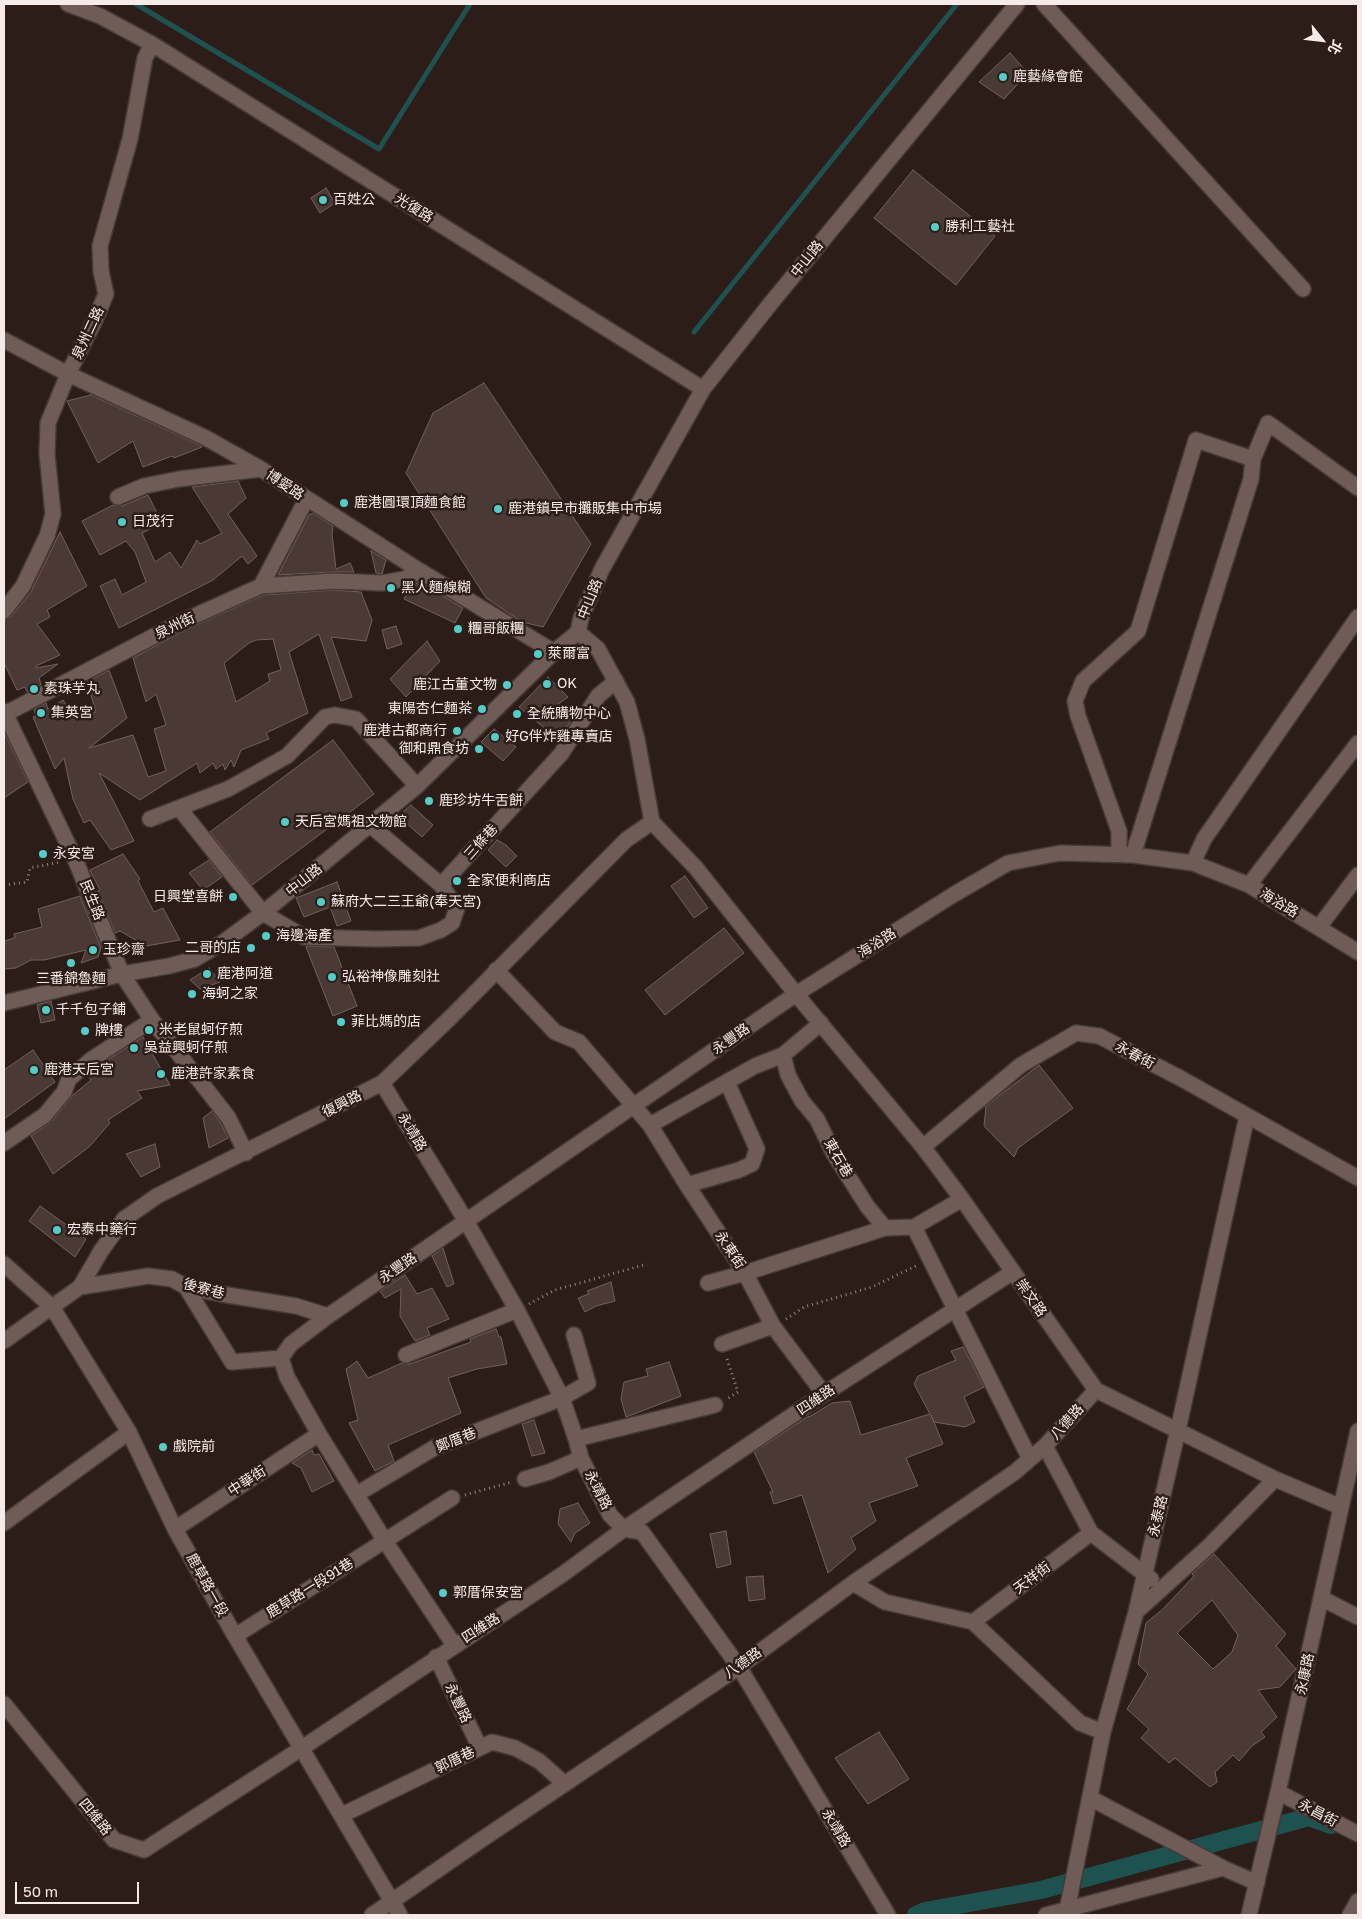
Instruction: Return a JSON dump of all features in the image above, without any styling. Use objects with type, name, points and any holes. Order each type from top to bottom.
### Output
[{"type":"street","name":"光復路","points":[[68,4],[100,16],[152,44],[703,389]]},
{"type":"street","name":"中山路","points":[[4,1003],[122,974],[169,966],[195,959],[222,943],[263,913],[417,786],[554,652],[578,632],[580,618],[602,569],[703,389],[1017,4]]},
{"type":"street","points":[[1044,4],[1303,289]]},
{"type":"street","name":"泉州二路","points":[[4,611],[23,586],[47,536],[53,514],[47,454],[48,423],[68,374],[106,294],[101,271],[100,246],[130,139],[145,58],[152,44]]},
{"type":"street","name":"博愛路","points":[[4,340],[68,374],[206,438],[261,469],[306,500],[554,652]]},
{"type":"street","points":[[1126,854],[1251,480],[1253,459],[1268,423],[1358,488]]},
{"type":"street","points":[[1126,854],[1074,701],[1083,681],[1138,631],[1196,440],[1253,459]]},
{"type":"street","points":[[118,497],[144,486],[179,478],[261,469]]},
{"type":"street","points":[[261,586],[306,500]]},
{"type":"street","points":[[261,586],[334,581],[382,583],[404,579],[420,571]]},
{"type":"street","name":"泉州街","points":[[4,713],[181,622],[261,586]]},
{"type":"street","points":[[1193,864],[1204,839],[1358,617]]},
{"type":"street","points":[[578,632],[598,649],[627,702],[637,739],[652,822],[696,868],[796,994]]},
{"type":"street","name":"三條巷","points":[[442,885],[561,754],[598,696],[616,681]]},
{"type":"street","name":"民生路","points":[[4,713],[75,859],[122,974],[152,1020],[228,1117],[246,1153]]},
{"type":"street","points":[[150,819],[228,789],[287,756],[325,717],[335,715],[356,719],[417,786]]},
{"type":"street","points":[[1250,885],[1358,743]]},
{"type":"street","points":[[179,808],[263,913],[304,937],[419,938],[441,930],[452,923],[457,908],[442,885],[370,825]]},
{"type":"street","name":"復興路","points":[[4,1341],[80,1286],[101,1251],[124,1219],[157,1196],[246,1153],[382,1083],[451,1017],[626,840],[652,822]]},
{"type":"street","name":"海浴路","points":[[796,994],[953,894],[1008,863],[1060,852],[1126,854],[1193,864],[1250,885],[1358,952]]},
{"type":"street","points":[[1319,927],[1358,875]]},
{"type":"street","points":[[496,970],[555,1032],[579,1042],[634,1106]]},
{"type":"street","name":"崇文路","points":[[796,994],[923,1147],[962,1199],[1096,1390],[1276,1479],[1341,1507]]},
{"type":"street","name":"永豐路","points":[[281,1358],[291,1344],[328,1316],[796,994]]},
{"type":"street","points":[[4,1143],[45,1115],[64,1092],[69,1079],[92,1059],[152,1020]]},
{"type":"street","points":[[650,1125],[755,1066],[783,1056],[821,1023]]},
{"type":"street","name":"永春街","points":[[923,1147],[1021,1065],[1076,1033],[1099,1036],[1182,1079],[1358,1178]]},
{"type":"street","name":"東石巷","points":[[783,1056],[788,1075],[802,1101],[817,1119],[834,1154],[866,1206],[885,1228]]},
{"type":"street","points":[[687,1185],[752,1164],[757,1149],[727,1082]]},
{"type":"street","name":"永靖路","points":[[382,1083],[466,1221],[517,1310],[562,1398],[581,1458],[610,1515],[624,1529],[642,1532],[739,1667],[888,1915]]},
{"type":"street","name":"永東街","points":[[634,1106],[650,1125],[745,1273],[773,1326],[824,1394]]},
{"type":"street","name":"永泰路","points":[[1067,1913],[1103,1732],[1145,1574],[1247,1116]]},
{"type":"street","points":[[708,1284],[885,1228],[914,1227],[962,1199]]},
{"type":"street","points":[[914,1227],[1030,1459]]},
{"type":"street","name":"鹿草路一段","points":[[4,1264],[52,1307],[129,1432],[175,1529],[235,1636],[396,1909]]},
{"type":"street","name":"四維路","points":[[4,1704],[114,1840],[144,1850],[302,1748],[563,1574],[624,1529],[824,1394],[1013,1272]]},
{"type":"street","name":"後寮巷","points":[[80,1286],[148,1276],[172,1279],[186,1287],[296,1306],[328,1316]]},
{"type":"street","points":[[186,1287],[232,1362],[281,1358],[287,1378],[319,1434],[385,1540],[454,1645]]},
{"type":"street","points":[[406,1355],[517,1310]]},
{"type":"street","points":[[722,1344],[773,1326]]},
{"type":"street","name":"鄭厝巷","points":[[357,1494],[434,1448],[562,1398],[588,1383],[574,1335]]},
{"type":"street","name":"八德路","points":[[372,1915],[396,1909],[565,1784],[739,1667],[853,1583],[1015,1472],[1044,1446],[1096,1390]]},
{"type":"street","points":[[576,1439],[716,1405]]},
{"type":"street","points":[[4,1523],[129,1432]]},
{"type":"street","name":"永康路","points":[[1249,1915],[1358,1432]]},
{"type":"street","name":"中華街","points":[[175,1529],[319,1434]]},
{"type":"street","points":[[1044,1446],[1091,1533],[1162,1588]]},
{"type":"street","points":[[525,1479],[549,1472],[581,1458]]},
{"type":"street","points":[[1136,1612],[1208,1547],[1276,1479]]},
{"type":"street","name":"鹿草路一段91巷","points":[[235,1636],[452,1498]]},
{"type":"street","name":"天祥街","points":[[973,1622],[1091,1533]]},
{"type":"street","points":[[853,1583],[885,1602],[973,1622],[1080,1723],[1103,1732]]},
{"type":"street","points":[[1321,1598],[1358,1617]]},
{"type":"street","name":"永豐路","points":[[436,1657],[480,1748]]},
{"type":"street","name":"郭厝巷","points":[[342,1815],[492,1742],[515,1748],[539,1761],[565,1784]]},
{"type":"street","name":"永昌街","points":[[1278,1792],[1358,1834]]},
{"type":"street","points":[[1090,1798],[1223,1868],[1257,1883]]},
{"type":"street","points":[[1046,1915],[1067,1913],[1223,1868]]},
{"type":"street","points":[[1350,1915],[1358,1901]]},
{"type":"path","points":[[4,885],[27,882],[30,868],[75,859]]},
{"type":"path","points":[[773,1326],[804,1307],[872,1287],[930,1259]]},
{"type":"path","points":[[517,1310],[555,1290],[647,1264]]},
{"type":"path","points":[[716,1405],[738,1392],[722,1344]]},
{"type":"path","points":[[452,1498],[525,1479]]},
{"type":"building","name":"鹿藝緣會館","points":[[1010,53],[1028,73],[1004,99],[979,82]]},
{"type":"building","name":"勝利工藝社","points":[[913,170],[995,236],[956,285],[874,218]]},
{"type":"building","name":"百姓公","points":[[326,188],[335,203],[320,213],[311,198]]},
{"type":"building","name":"鹿港鎮早市攤販集中市場","points":[[484,383],[591,544],[543,627],[522,622],[486,598],[406,473],[433,413]]},
{"type":"building","points":[[91,395],[202,447],[143,467],[133,441],[98,463],[67,401]]},
{"type":"building","points":[[238,481],[246,498],[228,514],[257,556],[248,564],[242,556],[213,580],[119,628],[100,586],[115,579],[122,595],[146,582],[135,552],[126,541],[100,555],[82,521],[113,505],[122,506],[148,495],[162,523],[142,533],[155,562],[170,552],[181,568],[197,540],[200,544],[222,533],[192,487]]},
{"type":"building","points":[[313,513],[333,526],[332,534],[336,569],[350,563],[354,572],[278,575],[309,515]]},
{"type":"building","points":[[60,532],[87,586],[47,610],[50,617],[37,624],[60,655],[36,666],[36,668],[58,664],[39,678],[41,685],[27,692],[25,687],[17,690],[4,663],[4,620],[11,617],[31,592]]},
{"type":"building","points":[[371,551],[386,560],[382,574],[376,573]]},
{"type":"building","points":[[420,582],[433,590],[436,595],[438,593],[463,608],[455,623],[404,599],[411,586]]},
{"type":"building","points":[[334,590],[361,592],[372,620],[366,641],[331,637],[352,697],[341,701],[319,634],[289,652],[308,713],[266,733],[269,739],[241,750],[234,767],[231,760],[225,770],[223,764],[216,769],[213,763],[200,773],[197,763],[140,800],[99,773],[134,841],[111,850],[90,820],[84,823],[73,799],[64,758],[55,769],[33,717],[36,716],[34,710],[46,703],[48,709],[63,700],[72,714],[96,712],[87,682],[109,670],[127,718],[89,748],[133,735],[148,777],[166,771],[154,729],[166,725],[156,694],[146,702],[133,658],[185,630],[263,595]],"holes":[[[273,639],[281,670],[268,674],[270,681],[236,702],[224,663],[249,643],[256,640]]]},
{"type":"building","points":[[396,626],[402,644],[387,649],[382,630]]},
{"type":"building","points":[[427,641],[440,661],[406,697],[390,679]]},
{"type":"building","points":[[548,677],[568,697],[557,705],[570,722],[559,740],[519,707]]},
{"type":"building","points":[[494,729],[516,747],[503,761],[481,742]]},
{"type":"building","points":[[4,732],[28,782],[4,798]]},
{"type":"building","points":[[333,740],[374,794],[252,885],[210,832]]},
{"type":"building","points":[[411,805],[433,825],[422,837],[398,816]]},
{"type":"building","points":[[497,840],[506,845],[517,856],[506,867],[488,850]]},
{"type":"building","points":[[123,854],[140,879],[138,881],[154,912],[163,908],[180,940],[146,946],[120,931],[115,933],[98,891],[100,890],[90,870]]},
{"type":"building","points":[[209,860],[222,877],[203,890],[189,873]]},
{"type":"building","points":[[685,876],[708,908],[694,918],[671,886]]},
{"type":"building","name":"蘇府大二三王爺(奉天宮)","points":[[337,882],[351,921],[337,926],[330,907],[304,917],[296,898]]},
{"type":"building","points":[[80,896],[101,948],[98,957],[81,963],[86,950],[44,960],[31,960],[16,968],[4,969],[4,941],[15,938],[14,934],[42,927],[38,909]]},
{"type":"building","points":[[724,928],[744,953],[665,1015],[645,990]]},
{"type":"building","name":"弘裕神像雕刻社","points":[[306,947],[334,947],[357,1006],[333,1016]]},
{"type":"building","name":"鹿港阿道","points":[[209,968],[220,982],[200,989],[190,980]]},
{"type":"building","name":"千千包子鋪","points":[[51,1001],[55,1020],[41,1023],[37,1005]]},
{"type":"building","points":[[143,1037],[170,1085],[137,1091],[142,1098],[108,1120],[110,1123],[89,1147],[53,1174],[31,1136],[52,1121],[73,1095],[91,1080],[88,1075],[98,1066]]},
{"type":"building","points":[[33,1050],[55,1082],[4,1119],[4,1070]]},
{"type":"building","points":[[1039,1065],[1073,1108],[1018,1148],[1014,1157],[984,1126],[986,1106]]},
{"type":"building","points":[[212,1111],[228,1138],[209,1148],[203,1118]]},
{"type":"building","points":[[155,1144],[160,1167],[141,1177],[126,1154]]},
{"type":"building","name":"宏泰中藥行","points":[[40,1206],[86,1239],[75,1257],[29,1221]]},
{"type":"building","points":[[443,1248],[454,1284],[447,1287],[432,1256]]},
{"type":"building","points":[[405,1275],[417,1294],[432,1288],[449,1319],[427,1328],[430,1335],[415,1341],[400,1316],[401,1289],[385,1298],[380,1291]]},
{"type":"building","points":[[611,1282],[615,1301],[596,1306],[585,1312],[578,1298],[589,1294],[587,1291]]},
{"type":"building","points":[[496,1329],[499,1337],[501,1337],[507,1364],[477,1369],[448,1378],[461,1413],[388,1445],[394,1461],[375,1471],[349,1423],[358,1420],[346,1369],[357,1361],[368,1378],[402,1363],[410,1364],[471,1342],[470,1339]]},
{"type":"building","points":[[963,1347],[984,1387],[964,1397],[975,1422],[965,1427],[934,1422],[931,1415],[943,1444],[906,1458],[918,1486],[869,1503],[876,1521],[851,1538],[856,1549],[828,1573],[802,1495],[774,1504],[770,1492],[773,1492],[754,1452],[832,1403],[850,1401],[861,1435],[930,1414],[914,1384],[918,1376],[956,1360],[951,1351]]},
{"type":"building","points":[[669,1362],[681,1396],[626,1417],[621,1399],[624,1382],[648,1376],[646,1369]]},
{"type":"building","points":[[534,1420],[545,1453],[532,1456],[522,1424]]},
{"type":"building","points":[[312,1450],[314,1455],[319,1454],[334,1481],[312,1492],[301,1468],[292,1463]]},
{"type":"building","points":[[578,1503],[590,1523],[575,1533],[571,1542],[558,1524],[560,1509]]},
{"type":"building","points":[[726,1531],[731,1564],[717,1568],[710,1534]]},
{"type":"building","points":[[1214,1554],[1286,1634],[1276,1646],[1296,1669],[1280,1687],[1258,1690],[1277,1717],[1261,1732],[1265,1737],[1252,1746],[1239,1761],[1233,1755],[1215,1772],[1217,1782],[1210,1787],[1175,1758],[1169,1763],[1141,1738],[1149,1729],[1127,1709],[1148,1674],[1138,1664],[1146,1623],[1163,1609],[1194,1576],[1192,1574]],"holes":[[[1212,1600],[1238,1635],[1232,1652],[1213,1669],[1177,1633]]]},
{"type":"building","points":[[763,1576],[765,1599],[749,1601],[746,1577]]},
{"type":"building","points":[[879,1732],[909,1779],[868,1804],[835,1758]]},
{"type":"waterway","points":[[136,4],[379,149],[470,4]]},
{"type":"waterway","points":[[694,332],[957,4]]},
{"type":"waterway","points":[[916,1915],[925,1911],[1041,1890],[1309,1817],[1331,1825]]},
{"type":"place","name":"鹿藝緣會館","points":[[1003,77]]},
{"type":"place","name":"百姓公","points":[[323,200]]},
{"type":"place","name":"勝利工藝社","points":[[935,227]]},
{"type":"place","name":"鹿港圓環頂麵食館","points":[[344,503]]},
{"type":"place","name":"鹿港鎮早市攤販集中市場","points":[[498,509]]},
{"type":"place","name":"日茂行","points":[[122,522]]},
{"type":"place","name":"黑人麵線糊","points":[[391,588]]},
{"type":"place","name":"糰哥飯糰","points":[[458,629]]},
{"type":"place","name":"萊爾富","points":[[538,654]]},
{"type":"place","name":"OK","points":[[547,684]]},
{"type":"place","name":"鹿江古董文物","points":[[507,685]]},
{"type":"place","name":"素珠芋丸","points":[[34,689]]},
{"type":"place","name":"東陽杏仁麵茶","points":[[482,709]]},
{"type":"place","name":"集英宮","points":[[41,713]]},
{"type":"place","name":"全統購物中心","points":[[517,714]]},
{"type":"place","name":"鹿港古都商行","points":[[457,731]]},
{"type":"place","name":"好G伴炸雞專賣店","points":[[495,737]]},
{"type":"place","name":"御和鼎食坊","points":[[479,749]]},
{"type":"place","name":"鹿珍坊牛舌餅","points":[[429,801]]},
{"type":"place","name":"天后宮媽祖文物館","points":[[285,822]]},
{"type":"place","name":"永安宮","points":[[43,854]]},
{"type":"place","name":"全家便利商店","points":[[457,881]]},
{"type":"place","name":"日興堂喜餅","points":[[233,897]]},
{"type":"place","name":"蘇府大二三王爺(奉天宮)","points":[[321,902]]},
{"type":"place","name":"海邊海產","points":[[266,936]]},
{"type":"place","name":"二哥的店","points":[[251,948]]},
{"type":"place","name":"玉珍齋","points":[[93,950]]},
{"type":"place","name":"三番錦魯麵","points":[[71,963]]},
{"type":"place","name":"鹿港阿道","points":[[207,974]]},
{"type":"place","name":"弘裕神像雕刻社","points":[[332,977]]},
{"type":"place","name":"海蚵之家","points":[[192,994]]},
{"type":"place","name":"千千包子鋪","points":[[46,1010]]},
{"type":"place","name":"菲比媽的店","points":[[341,1022]]},
{"type":"place","name":"米老鼠蚵仔煎","points":[[149,1030]]},
{"type":"place","name":"牌樓","points":[[85,1031]]},
{"type":"place","name":"吳益興蚵仔煎","points":[[134,1048]]},
{"type":"place","name":"鹿港天后宮","points":[[34,1070]]},
{"type":"place","name":"鹿港許家素食","points":[[161,1074]]},
{"type":"place","name":"宏泰中藥行","points":[[57,1230]]},
{"type":"place","name":"戲院前","points":[[163,1447]]},
{"type":"place","name":"郭厝保安宮","points":[[443,1593]]}]
